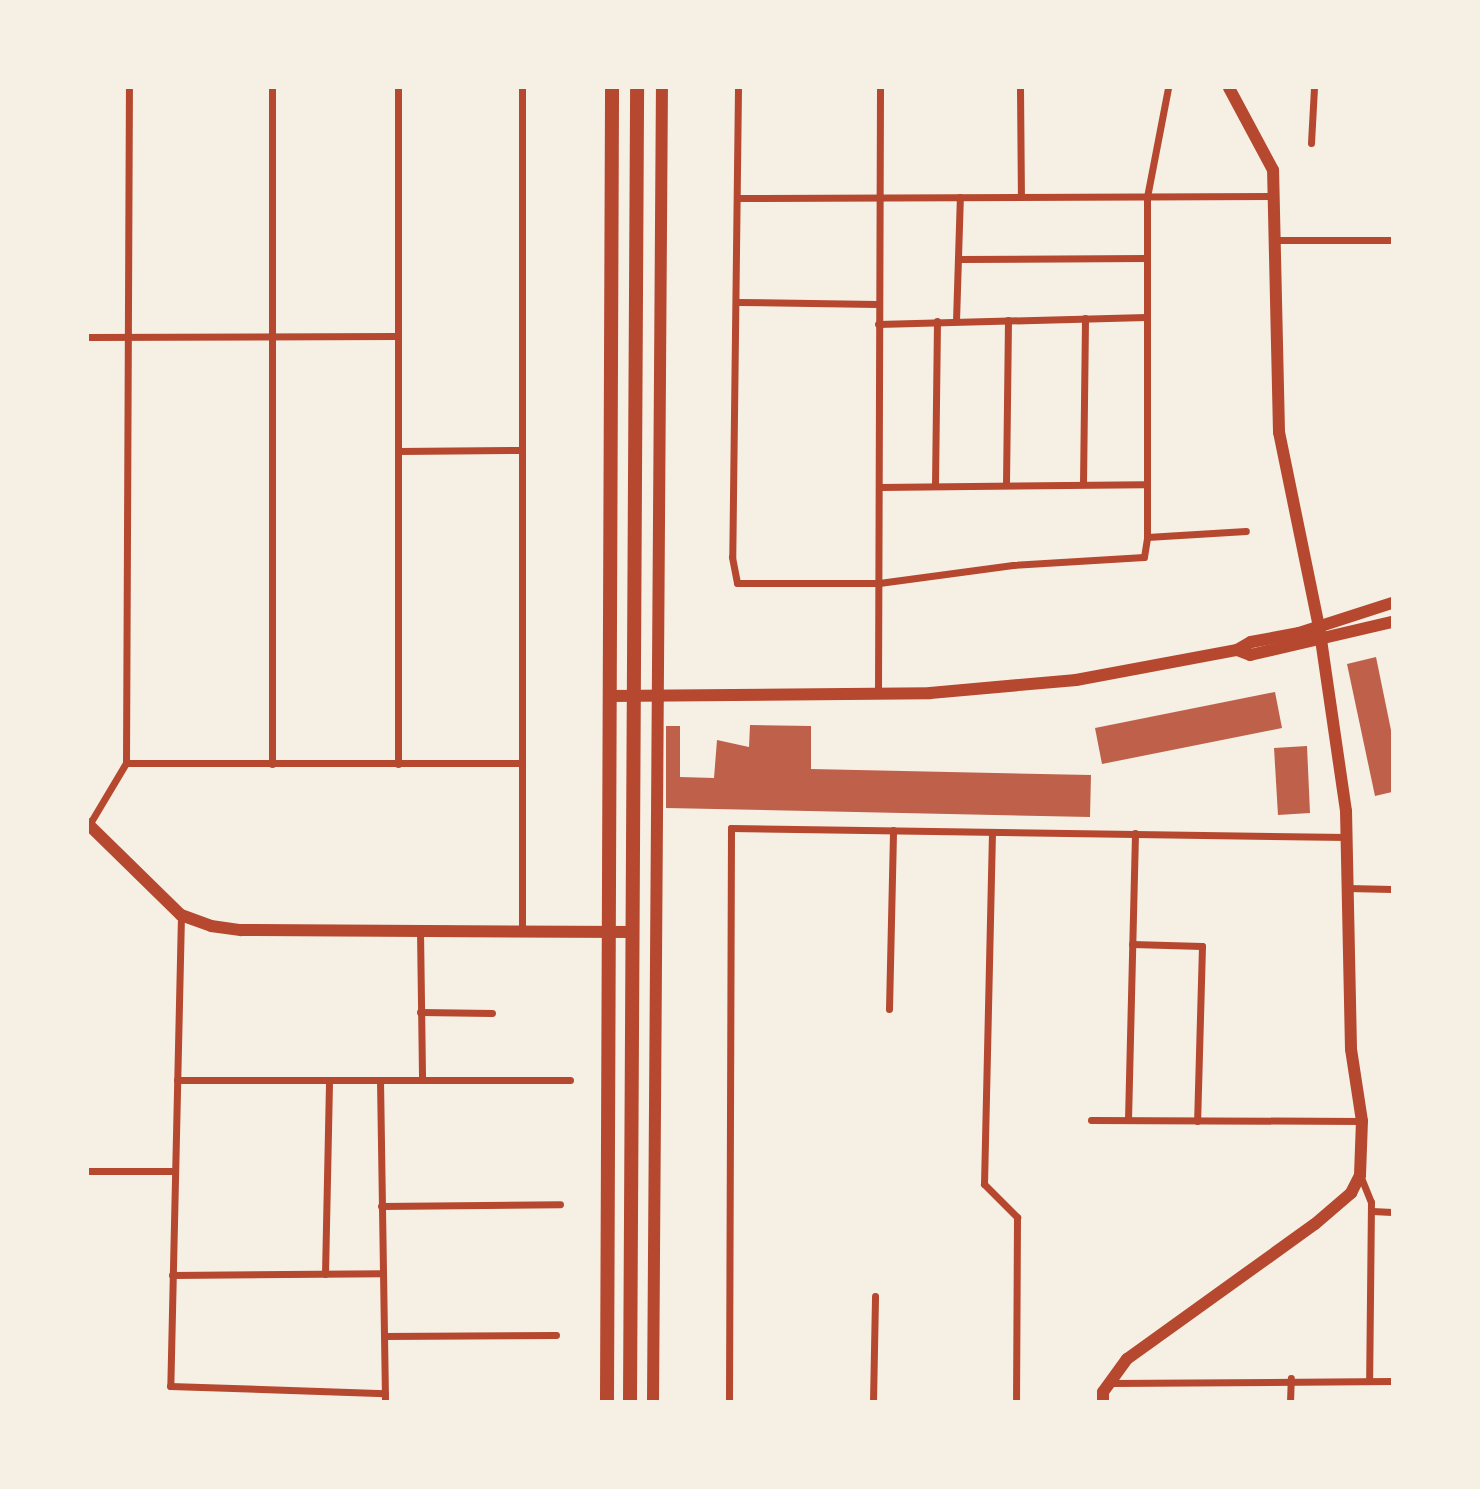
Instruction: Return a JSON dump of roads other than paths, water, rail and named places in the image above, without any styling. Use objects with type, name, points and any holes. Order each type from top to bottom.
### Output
[{"type":"main road","points":[[607,1402],[612,88]]},
{"type":"main road","points":[[630,1402],[637,88]]},
{"type":"street","points":[[129,88],[126,763],[88,825],[181,915],[241,930],[633,933]]},
{"type":"street","points":[[272,88],[272,764]]},
{"type":"street","points":[[398,88],[398,764]]},
{"type":"street","points":[[522,88],[522,932]]},
{"type":"street","points":[[653,1402],[662,88]]},
{"type":"street","points":[[738,88],[733,557],[737,583],[878,583],[1013,565],[1144,557],[1147,537],[1144,484],[1147,197],[1168,88]]},
{"type":"street","points":[[878,694],[877,304],[880,88]]},
{"type":"street","points":[[1020,88],[1021,197]]},
{"type":"street","points":[[1229,88],[1273,170],[1278,240],[1279,432],[1319,627],[1346,837],[1351,1049],[1362,1121],[1360,1175],[1371,1210],[1369,1380]]},
{"type":"street","points":[[1311,143],[1314,88]]},
{"type":"street","points":[[738,198],[878,201],[960,197],[1274,196]]},
{"type":"street","points":[[956,321],[960,197]]},
{"type":"street","points":[[1278,240],[1392,240]]},
{"type":"street","points":[[957,259],[1147,258]]},
{"type":"street","points":[[737,302],[877,304]]},
{"type":"street","points":[[878,324],[1146,317]]},
{"type":"street","points":[[1083,484],[1085,318]]},
{"type":"street","points":[[1006,484],[1009,320]]},
{"type":"street","points":[[935,485],[937,321]]},
{"type":"street","points":[[88,337],[398,335]]},
{"type":"street","points":[[398,451],[522,450]]},
{"type":"street","points":[[878,487],[1144,484]]},
{"type":"street","points":[[1147,537],[1246,531]]},
{"type":"street","points":[[610,696],[878,694],[1076,680],[1237,650],[1251,642],[1319,627],[1392,604]]},
{"type":"street","points":[[1237,650],[1250,655],[1321,642],[1392,622]]},
{"type":"street","points":[[126,763],[522,763]]},
{"type":"street","points":[[729,1402],[731,828],[1346,837]]},
{"type":"street","points":[[889,1009],[893,830]]},
{"type":"street","points":[[992,832],[984,1184],[1017,1217],[1016,1402]]},
{"type":"street","points":[[1128,1120],[1135,833]]},
{"type":"street","points":[[1348,888],[1392,889]]},
{"type":"street","points":[[181,915],[170,1386],[385,1393]]},
{"type":"street","points":[[420,931],[422,1080]]},
{"type":"street","points":[[1132,944],[1202,946],[1197,1121]]},
{"type":"street","points":[[420,1012],[492,1013]]},
{"type":"street","points":[[177,1080],[570,1080]]},
{"type":"street","points":[[325,1274],[329,1080]]},
{"type":"street","points":[[380,1080],[385,1402]]},
{"type":"street","points":[[1091,1120],[1362,1121]]},
{"type":"street","points":[[88,1171],[175,1171]]},
{"type":"street","points":[[1103,1402],[1110,1383],[1127,1359],[1352,1193],[1360,1175]]},
{"type":"street","points":[[381,1206],[560,1204]]},
{"type":"street","points":[[1371,1210],[1392,1212]]},
{"type":"street","points":[[172,1275],[383,1273]]},
{"type":"street","points":[[873,1402],[875,1296]]},
{"type":"street","points":[[384,1336],[556,1335]]},
{"type":"street","points":[[1110,1383],[1291,1378],[1392,1381]]},
{"type":"street","points":[[1290,1402],[1291,1378]]}]
